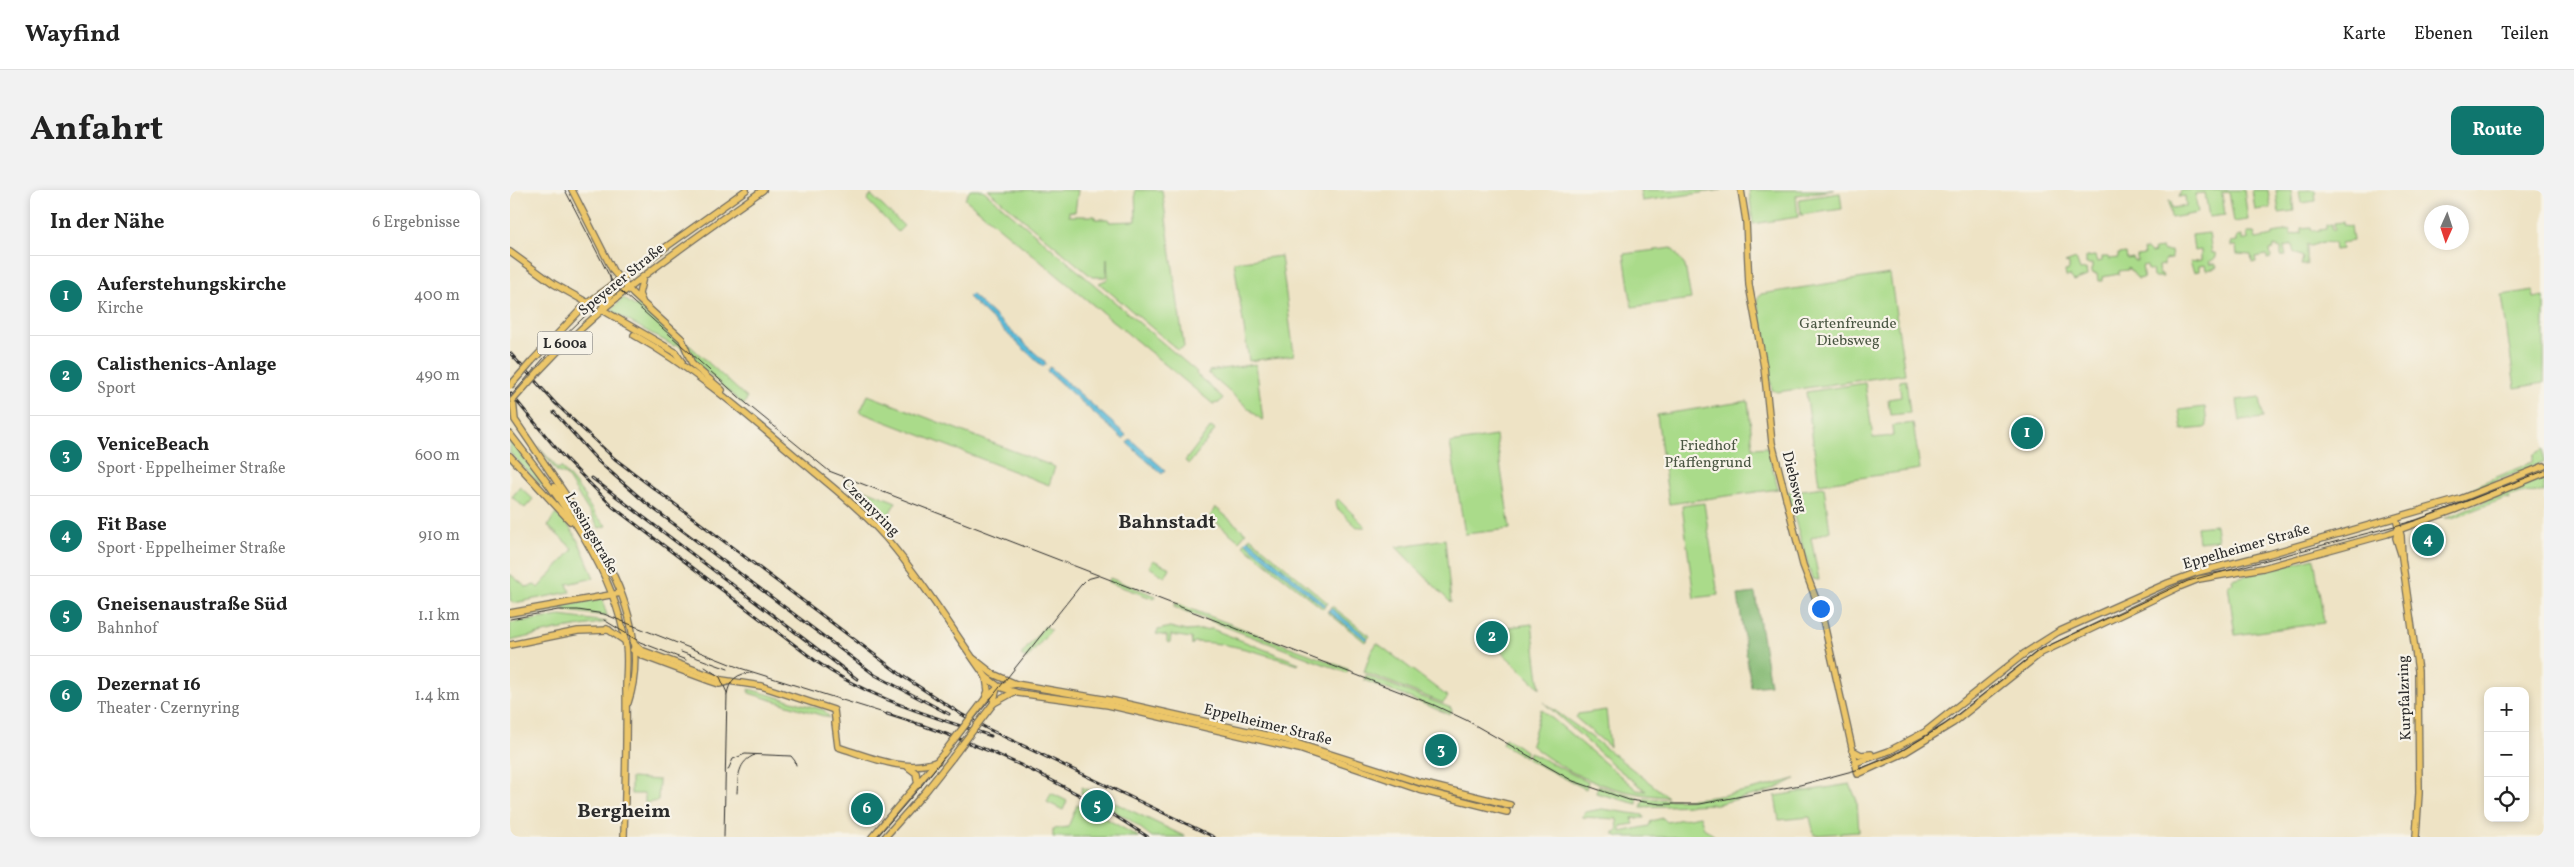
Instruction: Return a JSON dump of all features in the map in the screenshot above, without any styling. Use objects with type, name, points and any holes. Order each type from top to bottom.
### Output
[{"type":"main road","name":"Czernyring","points":[[572,190],[610,266],[627,287],[682,338],[692,364],[723,391],[726,396]]},
{"type":"main road","name":"Speyerer Straße","points":[[511,385],[587,303],[621,280],[689,228],[746,190]]},
{"type":"main road","name":"Speyerer Straße","points":[[512,402],[560,347],[599,310],[644,274],[762,190]]},
{"type":"main road","name":"Diebsweg","points":[[1741,190],[1746,222],[1749,285],[1764,367],[1772,444],[1803,565],[1822,614],[1858,774]]},
{"type":"main road","points":[[510,252],[554,284],[587,303]]},
{"type":"main road","points":[[644,274],[639,294],[644,303]]},
{"type":"main road","points":[[599,310],[621,280]]},
{"type":"main road","name":"Czernyring","points":[[599,310],[675,352],[686,368]]},
{"type":"main road","name":"Czernyring","points":[[634,335],[726,396],[846,498],[879,530],[986,676]]},
{"type":"main road","name":"L 600a","points":[[512,402],[516,420],[583,521]]},
{"type":"main road","name":"Lessingstraße","points":[[510,434],[539,471],[583,521],[603,554],[621,593],[634,650],[633,689],[627,707]]},
{"type":"main road","points":[[510,456],[578,530]]},
{"type":"main road","name":"Eppelheimer Straße","points":[[1855,763],[1899,746],[1925,732],[1976,694],[2025,653],[2058,632],[2168,583],[2198,572],[2460,499],[2544,466]]},
{"type":"main road","name":"Lessingstraße","points":[[539,471],[591,552],[611,594],[625,641]]},
{"type":"main road","name":"Eppelheimer Straße","points":[[1858,774],[1904,753],[1965,714],[2041,653],[2188,583],[2208,577],[2262,568],[2398,530],[2443,515],[2544,473]]},
{"type":"main road","name":"Kurpfalzring","points":[[2396,518],[2398,530],[2396,538],[2402,558],[2418,671],[2419,793],[2416,837]]},
{"type":"main road","points":[[591,552],[603,554]]},
{"type":"main road","points":[[510,613],[621,593]]},
{"type":"main road","points":[[510,645],[578,631],[621,626],[630,628]]},
{"type":"main road","points":[[607,629],[643,656],[715,683],[729,682]]},
{"type":"main road","points":[[624,837],[627,714],[625,641]]},
{"type":"main road","points":[[633,642],[641,650],[729,682],[766,688],[834,710],[838,747],[908,767],[924,766],[938,761]]},
{"type":"main road","points":[[634,667],[643,656]]},
{"type":"main road","name":"Czernyring","points":[[974,659],[992,674]]},
{"type":"main road","points":[[992,674],[998,686],[994,704]]},
{"type":"main road","name":"Eppelheimer Straße","points":[[992,674],[1016,684],[1118,702],[1283,739],[1426,784],[1510,805]]},
{"type":"main road","points":[[985,699],[988,691],[986,676]]},
{"type":"main road","name":"Eppelheimer Straße","points":[[986,676],[998,686],[1016,692],[1108,705],[1292,748],[1426,791],[1507,812]]},
{"type":"main road","name":"Eppelheimer Straße","points":[[998,686],[1016,684]]},
{"type":"main road","points":[[872,837],[918,785],[985,699],[998,686]]},
{"type":"main road","points":[[885,837],[932,783],[994,704],[1016,692]]},
{"type":"main road","points":[[1976,694],[1982,701]]},
{"type":"main road","points":[[1965,714],[1970,707],[1967,701]]},
{"type":"main road","points":[[825,706],[832,714],[836,726]]},
{"type":"main road","points":[[1852,750],[1864,756],[1899,746]]},
{"type":"main road","points":[[908,767],[916,773],[918,785]]},
{"type":"green space","points":[[970,190],[983,190],[1197,372],[1196,374],[1223,398],[1219,403],[1213,404],[965,199]]},
{"type":"green space","points":[[988,190],[1078,190],[1075,212],[1069,211],[1069,216],[1095,216],[1095,219],[1109,219],[1109,222],[1136,221],[1135,190],[1162,190],[1184,347],[1178,350],[1099,283],[1108,279],[1107,258],[1106,277],[1092,277]]},
{"type":"green space","points":[[1640,190],[1722,190],[1642,201]]},
{"type":"green space","points":[[1749,190],[1834,190],[1796,195],[1798,217],[1753,224]]},
{"type":"green space","points":[[2181,190],[2244,190],[2248,220],[2234,222],[2229,192],[2222,193],[2225,215],[2209,217],[2205,193],[2195,194],[2198,213],[2171,218],[2169,201],[2171,201],[2172,208],[2186,206],[2185,196],[2179,197]]},
{"type":"green space","points":[[2252,190],[2268,190],[2271,208],[2255,210]]},
{"type":"green space","points":[[2276,190],[2291,190],[2294,211],[2279,213]]},
{"type":"green space","points":[[2299,190],[2315,190],[2316,201],[2301,203]]},
{"type":"green space","points":[[1840,193],[1842,209],[1801,215],[1799,199]]},
{"type":"green space","points":[[871,195],[904,226],[898,232],[867,200]]},
{"type":"green space","points":[[2343,222],[2343,225],[2351,226],[2353,241],[2341,243],[2342,249],[2335,250],[2334,243],[2323,242],[2310,246],[2307,244],[2307,265],[2301,265],[2303,257],[2294,253],[2292,245],[2284,247],[2286,256],[2281,256],[2281,248],[2274,246],[2274,249],[2270,250],[2271,258],[2267,259],[2267,255],[2255,257],[2256,262],[2252,263],[2251,255],[2237,254],[2236,246],[2231,246],[2231,242],[2237,241],[2237,237],[2242,236],[2242,240],[2248,240],[2247,232],[2254,232],[2256,239],[2290,230],[2291,235],[2301,233],[2301,228],[2311,227],[2312,231],[2326,229],[2326,225],[2332,224],[2332,230],[2335,230],[2334,223]]},
{"type":"green space","points":[[2209,233],[2212,253],[2215,253],[2216,258],[2209,262],[2217,266],[2206,270],[2205,265],[2199,266],[2199,271],[2194,272],[2190,262],[2201,260],[2201,250],[2194,251],[2192,235]]},
{"type":"green space","points":[[1672,248],[1685,266],[1691,299],[1632,307],[1624,254]]},
{"type":"green space","points":[[2162,248],[2164,251],[2171,251],[2172,259],[2164,260],[2164,265],[2158,266],[2159,274],[2162,274],[2163,277],[2153,277],[2152,270],[2148,270],[2147,265],[2142,266],[2144,278],[2138,279],[2128,267],[2128,270],[2119,271],[2119,274],[2102,277],[2102,281],[2098,281],[2097,274],[2092,273],[2092,264],[2086,264],[2086,257],[2095,256],[2097,262],[2102,261],[2102,257],[2108,257],[2109,259],[2118,258],[2118,254],[2126,253],[2127,259],[2133,258],[2134,261],[2137,261],[2137,256],[2144,255],[2143,250],[2147,249],[2151,253],[2155,252],[2154,249]]},
{"type":"green space","points":[[1281,256],[1294,355],[1249,361],[1234,262]]},
{"type":"green space","points":[[2076,259],[2080,270],[2086,269],[2087,276],[2074,281],[2070,276],[2066,277],[2065,271],[2069,270],[2069,264],[2065,263]]},
{"type":"green space","name":"Gartenfreunde Diebsweg","points":[[1890,274],[1905,374],[1777,392],[1772,390],[1757,299],[1761,294]]},
{"type":"green space","points":[[2533,290],[2534,298],[2544,296],[2544,383],[2515,388],[2502,295]]},
{"type":"green space","points":[[623,298],[636,307],[640,303],[680,340],[684,351],[677,344],[674,346],[616,314],[613,310],[610,311]]},
{"type":"green space","points":[[687,343],[747,398],[744,405],[692,359]]},
{"type":"green space","points":[[1256,364],[1263,421],[1209,374],[1209,371]]},
{"type":"green space","points":[[1906,380],[1910,413],[1890,415],[1888,399],[1901,397],[1899,381]]},
{"type":"green space","points":[[1865,383],[1873,438],[1893,436],[1892,426],[1913,423],[1920,469],[1819,484],[1806,392]]},
{"type":"green space","points":[[868,395],[1055,467],[1049,485],[860,412]]},
{"type":"green space","points":[[2260,397],[2263,418],[2240,421],[2237,400]]},
{"type":"green space","name":"Friedhof Pfaffengrund","points":[[1748,401],[1753,448],[1767,447],[1778,489],[1669,504],[1657,415]]},
{"type":"green space","points":[[2205,407],[2207,426],[2205,428],[2182,430],[2179,410]]},
{"type":"green space","points":[[1211,427],[1215,430],[1189,464],[1185,461]]},
{"type":"green space","points":[[1496,436],[1510,529],[1465,534],[1450,443]]},
{"type":"green space","points":[[510,440],[558,502],[510,453]]},
{"type":"green space","points":[[538,446],[558,469],[561,467],[586,497],[585,499],[596,516],[607,526],[599,528],[566,475],[557,472]]},
{"type":"green space","points":[[2544,449],[2544,462],[2466,493],[2480,484],[2532,462],[2534,454]]},
{"type":"green space","points":[[2544,477],[2544,492],[2520,493],[2509,497],[2510,500],[2506,498],[2452,518],[2445,518]]},
{"type":"green space","points":[[848,483],[896,502],[887,517],[882,519]]},
{"type":"green space","points":[[520,487],[533,499],[525,508],[512,497]]},
{"type":"green space","points":[[1824,487],[1830,531],[1811,538],[1819,580],[1812,579],[1787,492]]},
{"type":"green space","points":[[1338,499],[1366,527],[1357,527],[1337,508],[1336,501]]},
{"type":"green space","points":[[1704,503],[1718,595],[1694,598],[1682,506]]},
{"type":"green space","points":[[1215,507],[1246,533],[1239,541],[1210,517]]},
{"type":"green space","points":[[555,514],[562,519],[574,534],[594,578],[567,584],[570,592],[514,603],[510,600],[510,574],[526,587],[535,585],[538,588],[573,549],[548,526]]},
{"type":"green space","points":[[2216,525],[2218,540],[2199,542],[2197,527]]},
{"type":"green space","points":[[1250,537],[1328,603],[1323,609],[1243,545]]},
{"type":"green space","points":[[1445,539],[1451,603],[1396,547]]},
{"type":"green space","points":[[2314,558],[2324,623],[2235,635],[2228,584],[2233,583],[2232,579]]},
{"type":"green space","points":[[1153,560],[1170,568],[1165,577],[1149,567]]},
{"type":"green space","points":[[1110,578],[1156,596],[1154,599],[1108,582]]},
{"type":"green space","points":[[1755,593],[1770,685],[1751,687],[1738,595]]},
{"type":"green space","points":[[602,598],[607,616],[565,611],[564,608],[510,618],[510,615]]},
{"type":"green space","points":[[1175,603],[1348,669],[1347,673],[1174,607]]},
{"type":"green space","points":[[1332,606],[1370,636],[1365,642],[1327,612]]},
{"type":"green space","points":[[560,616],[607,622],[556,630],[510,641],[510,623]]},
{"type":"green space","points":[[1532,624],[1540,688],[1479,631]]},
{"type":"green space","points":[[1045,626],[1051,630],[1027,659],[1021,655]]},
{"type":"green space","points":[[1170,627],[1186,631],[1212,629],[1299,663],[1298,665],[1247,649],[1221,644],[1194,642],[1192,645],[1191,638],[1171,635],[1170,643],[1167,642],[1167,636],[1156,634],[1158,630]]},
{"type":"green space","points":[[1377,643],[1448,697],[1443,703],[1364,672],[1371,652]]},
{"type":"green space","points":[[1366,675],[1451,708],[1452,711],[1449,714],[1364,680]]},
{"type":"green space","points":[[749,689],[824,710],[830,718],[749,693]]},
{"type":"green space","points":[[1543,702],[1668,797],[1612,788],[1578,775],[1546,757],[1531,745],[1541,709],[1637,790],[1646,791],[1618,769]]},
{"type":"green space","points":[[1606,710],[1610,747],[1576,718],[1578,714]]},
{"type":"green space","points":[[1505,738],[1526,751],[1525,757],[1502,744]]},
{"type":"green space","points":[[1529,752],[1588,782],[1586,789],[1527,759]]},
{"type":"green space","points":[[631,778],[659,780],[658,801],[645,803],[645,794],[631,794]]},
{"type":"green space","points":[[1795,779],[1771,791],[1717,804],[1641,807],[1645,798],[1683,799],[1721,796]]},
{"type":"green space","points":[[1850,784],[1857,801],[1859,832],[1814,835],[1810,817],[1779,820],[1775,796]]},
{"type":"green space","points":[[1598,786],[1637,797],[1637,804],[1596,793]]},
{"type":"green space","points":[[1082,787],[1186,837],[1152,837],[1130,820],[1081,793]]},
{"type":"green space","points":[[1051,793],[1067,801],[1063,810],[1047,802]]},
{"type":"green space","points":[[1077,805],[1085,807],[1139,837],[1053,837],[1053,829],[1068,827]]},
{"type":"green space","points":[[1602,809],[1643,815],[1645,818],[1632,818],[1634,824],[1621,826],[1621,832],[1649,826],[1651,821],[1663,818],[1667,822],[1700,816],[1704,828],[1716,837],[1619,837],[1614,835],[1614,832],[1618,831],[1617,819],[1582,817],[1585,812]]},
{"type":"water","points":[[971,294],[1046,363],[1043,367],[968,297]]},
{"type":"water","points":[[1050,367],[1126,435],[1123,439],[1047,371]]},
{"type":"water","points":[[1130,439],[1165,470],[1162,474],[1127,443]]},
{"type":"water","points":[[1248,539],[1326,605],[1324,607],[1245,542]]},
{"type":"water","points":[[1331,608],[1368,638],[1366,640],[1328,611]]},
{"type":"tram line","points":[[565,190],[614,285],[747,404],[829,471],[1434,705],[1466,720],[1573,781],[1629,800],[1661,804],[1700,804],[1800,785],[1856,770],[1893,756],[1944,725],[2039,650],[2188,581],[2417,520],[2544,471]]},
{"type":"tram line","points":[[510,397],[557,343],[607,295],[611,287],[610,276]]},
{"type":"tram line","points":[[877,837],[922,785],[1081,585],[1087,579],[1098,576]]},
{"type":"tram line","points":[[510,619],[558,610],[578,610],[604,614],[740,668],[887,714]]},
{"type":"tram line","points":[[604,620],[640,642],[686,660]]},
{"type":"tram line","points":[[681,652],[728,669]]},
{"type":"tram line","points":[[705,667],[720,677],[727,693],[724,837]]},
{"type":"tram line","points":[[727,695],[730,685],[735,678],[742,674],[752,673]]},
{"type":"tram line","points":[[728,770],[733,759],[745,754],[791,756],[796,765]]},
{"type":"tram line","points":[[737,793],[742,765],[755,755]]},
{"type":"railway","points":[[510,353],[556,404],[615,459],[904,677],[988,729],[1214,837]]},
{"type":"railway","points":[[510,393],[560,453],[613,507],[817,662],[857,686],[879,696],[991,736]]},
{"type":"railway","points":[[554,412],[598,461],[646,503],[875,675],[949,714]]},
{"type":"railway","points":[[592,478],[857,679]]},
{"type":"railway","points":[[887,714],[956,737],[1022,766],[1086,799],[1148,837]]},
{"type":"place","name":"Auferstehungskirche","points":[[2027,433]]},
{"type":"place","name":"Fit Base","points":[[2428,540]]},
{"type":"place","name":"Calisthenics-Anlage","points":[[1492,637]]},
{"type":"place","name":"VeniceBeach","points":[[1441,750]]},
{"type":"place","name":"Gneisenaustraße Süd","points":[[1097,806]]},
{"type":"place","name":"Dezernat 16","points":[[867,809]]},
{"type":"district","name":"Bahnstadt","points":[[1167,521]]},
{"type":"district","name":"Bergheim","points":[[624,810]]}]
